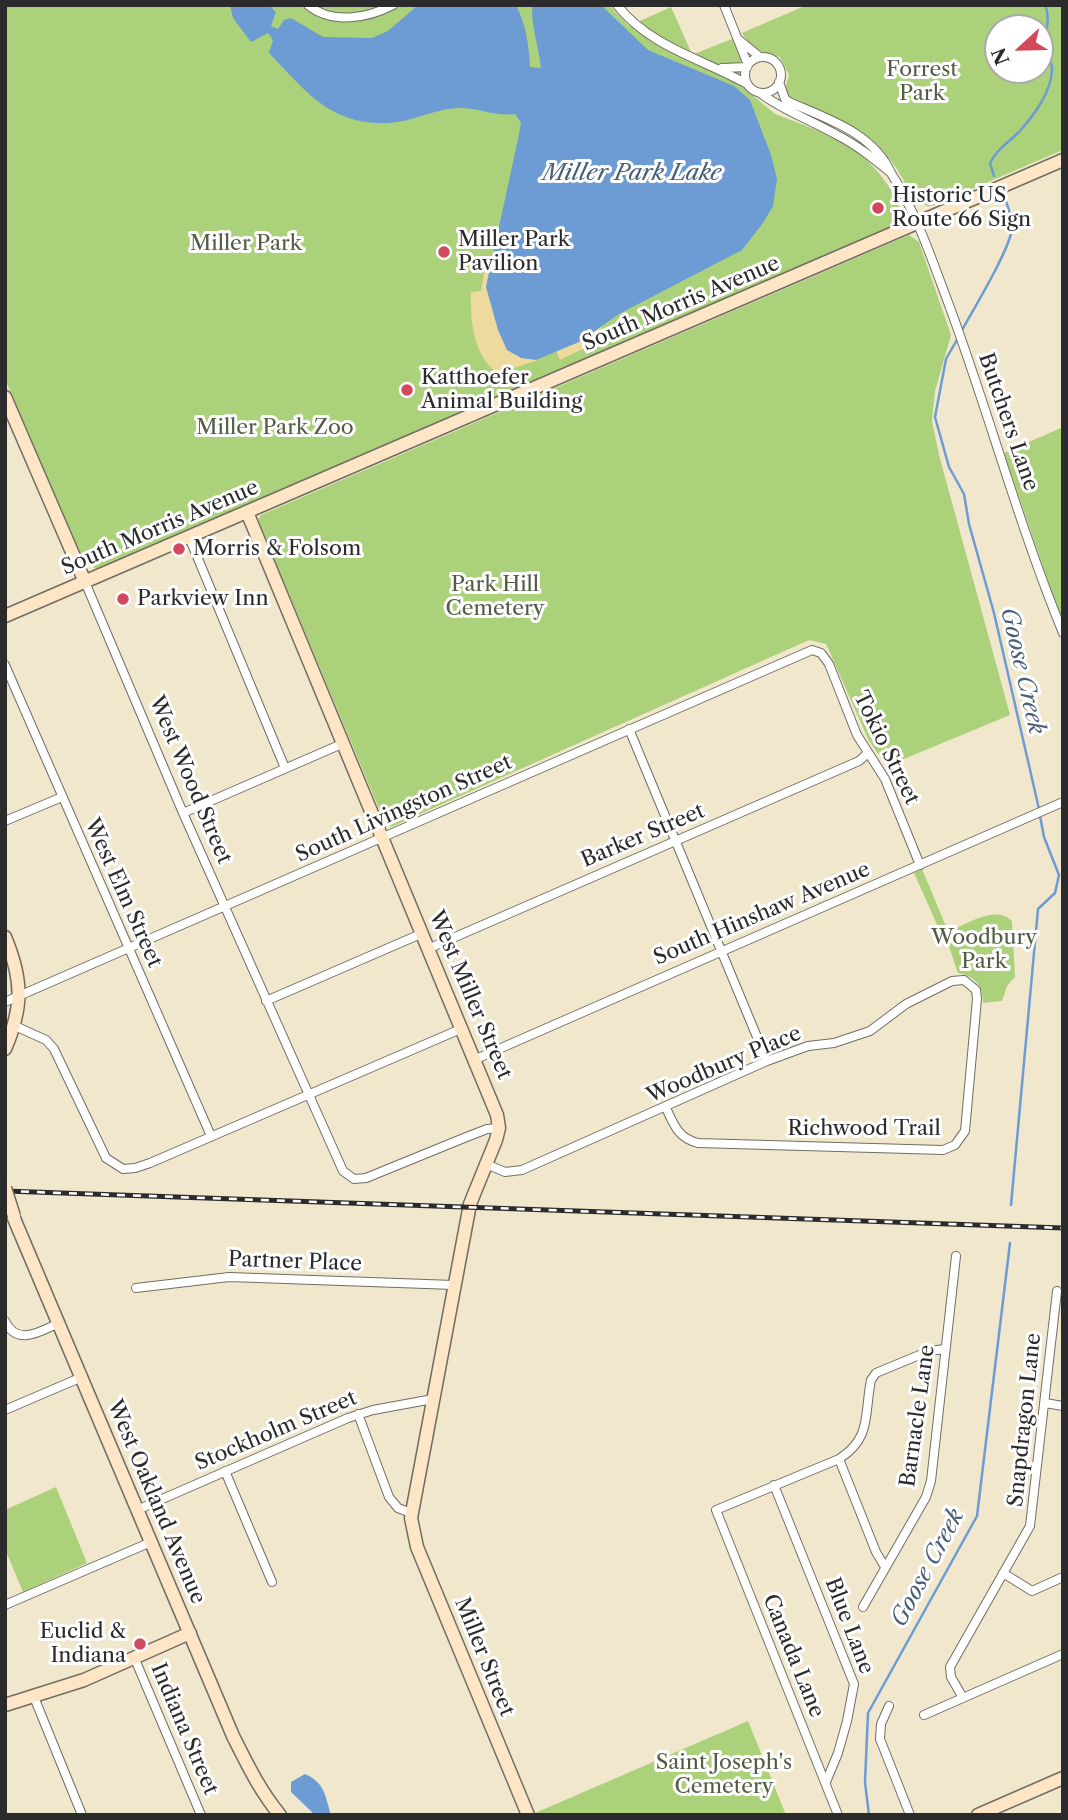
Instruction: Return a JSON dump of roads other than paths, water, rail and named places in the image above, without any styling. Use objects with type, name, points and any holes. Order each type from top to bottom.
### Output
[{"type":"main road","name":"South Morris Avenue","points":[[5,616],[1063,160]]},
{"type":"main road","name":"West Wood Street","points":[[5,397],[85,582]]},
{"type":"main road","name":"West Miller Street","points":[[247,512],[476,1059],[496,1110],[499,1128]]},
{"type":"main road","points":[[5,937],[16,965],[19,996],[15,1026],[5,1049]]},
{"type":"main road","points":[[411,1513],[470,1203],[499,1128]]},
{"type":"main road","points":[[5,1188],[14,1216]]},
{"type":"main road","name":"West Oakland Avenue","points":[[5,1199],[252,1775],[280,1815]]},
{"type":"main road","name":"Miller Street","points":[[411,1513],[417,1547],[528,1815]]},
{"type":"main road","points":[[5,1705],[84,1680],[190,1633]]},
{"type":"main road","points":[[978,1815],[1063,1778]]},
{"type":"street","points":[[308,5],[322,14],[335,17],[366,15],[393,5]]},
{"type":"street","points":[[617,5],[632,23],[661,43],[719,68],[778,107],[837,134],[891,173]]},
{"type":"street","points":[[724,5],[747,66],[747,84]]},
{"type":"street","points":[[738,38],[760,57],[771,59],[778,66],[779,82],[785,99],[841,125],[862,138],[883,157],[891,173]]},
{"type":"street","points":[[719,68],[747,66],[760,57]]},
{"type":"street","points":[[760,93],[771,91],[779,82]]},
{"type":"street","name":"Butchers Lane","points":[[891,173],[917,222],[962,341],[1063,633]]},
{"type":"street","points":[[189,537],[285,768]]},
{"type":"street","name":"West Wood Street","points":[[85,582],[224,906],[338,1163],[347,1175],[366,1178],[487,1129],[499,1128]]},
{"type":"street","name":"South Livingston Street","points":[[5,1002],[796,656],[817,650]]},
{"type":"street","name":"Tokio Street","points":[[817,650],[829,664],[857,735],[885,779],[920,865]]},
{"type":"street","name":"West Elm Street","points":[[5,664],[211,1136]]},
{"type":"street","points":[[629,729],[767,1061]]},
{"type":"street","points":[[183,813],[344,743]]},
{"type":"street","name":"Barker Street","points":[[429,948],[859,761],[868,753]]},
{"type":"street","points":[[5,821],[62,797]]},
{"type":"street","name":"South Hinshaw Avenue","points":[[476,1059],[1063,802]]},
{"type":"street","points":[[266,1001],[423,933]]},
{"type":"street","name":"Woodbury Place","points":[[486,1164],[505,1172],[522,1170],[767,1061],[808,1046],[834,1043],[870,1031],[906,1004],[952,981],[964,980],[971,984]]},
{"type":"street","name":"Richwood Trail","points":[[666,1108],[679,1135],[698,1143],[943,1150],[955,1144],[965,1131],[977,999],[976,990],[971,984]]},
{"type":"street","points":[[15,1026],[46,1040],[54,1049],[100,1150],[114,1165],[123,1169],[135,1168],[463,1028]]},
{"type":"street","name":"Barnacle Lane","points":[[863,1607],[926,1497],[931,1482],[956,1256]]},
{"type":"street","name":"Partner Place","points":[[136,1288],[229,1277],[454,1285]]},
{"type":"street","name":"Snapdragon Lane","points":[[963,1698],[951,1676],[950,1667],[1031,1520],[1057,1291]]},
{"type":"street","points":[[5,1321],[16,1334],[29,1336],[59,1322]]},
{"type":"street","points":[[774,1485],[839,1459],[850,1451],[862,1437],[871,1381],[876,1373],[929,1351],[945,1349]]},
{"type":"street","points":[[5,1410],[82,1377]]},
{"type":"street","name":"Stockholm Street","points":[[137,1510],[358,1414],[433,1399]]},
{"type":"street","points":[[1045,1402],[1063,1406]]},
{"type":"street","points":[[358,1414],[389,1497],[398,1508],[411,1513]]},
{"type":"street","points":[[839,1459],[876,1552],[885,1567]]},
{"type":"street","points":[[225,1471],[272,1582]]},
{"type":"street","name":"Canada Lane","points":[[774,1485],[716,1510],[838,1815]]},
{"type":"street","name":"Blue Lane","points":[[774,1485],[854,1684],[844,1732],[826,1782]]},
{"type":"street","points":[[5,1605],[151,1542]]},
{"type":"street","points":[[1003,1573],[1032,1591],[1063,1577]]},
{"type":"street","points":[[924,1715],[1063,1654]]},
{"type":"street","name":"Indiana Street","points":[[134,1657],[201,1815]]},
{"type":"street","points":[[34,1697],[82,1815]]},
{"type":"street","points":[[889,1706],[881,1724],[880,1739],[910,1815]]},
{"type":"water","name":"Miller Park Lake","points":[[230,5],[269,5],[276,12],[271,26],[278,29],[284,20],[291,18],[323,37],[372,38],[388,31],[418,5],[516,5],[526,35],[530,67],[541,68],[532,18],[533,5],[601,5],[648,50],[734,86],[750,100],[777,179],[773,206],[742,250],[619,314],[579,342],[536,360],[521,358],[507,350],[498,330],[486,287],[521,123],[515,114],[457,108],[389,123],[351,119],[321,103],[295,80],[269,53],[273,40],[268,33],[251,42],[233,18]]},
{"type":"water","points":[[305,1774],[317,1781],[331,1815],[315,1815],[291,1792],[291,1782]]},
{"type":"waterway","name":"Goose Creek","points":[[994,176],[990,163],[993,158],[1019,132],[1041,103],[1049,87],[1052,70],[1046,43],[1048,19],[1045,5]]},
{"type":"waterway","name":"Goose Creek","points":[[961,332],[998,265],[1009,239],[1012,221],[1005,198]]},
{"type":"waterway","name":"Goose Creek","points":[[958,338],[946,359],[935,417],[949,467],[964,494],[1039,809]]},
{"type":"waterway","name":"Goose Creek","points":[[1011,1205],[1038,909],[1055,893],[1059,875],[1044,837],[1040,816]]},
{"type":"waterway","name":"Goose Creek","points":[[869,1815],[865,1782],[868,1713],[977,1516],[1010,1243]]},
{"type":"railway","points":[[5,1191],[1063,1228]]},
{"type":"place","name":"Historic US Route 66 Sign","points":[[878,208]]},
{"type":"place","name":"Miller Park Pavilion","points":[[444,252]]},
{"type":"place","name":"Katthoefer Animal Building","points":[[407,390]]},
{"type":"place","name":"Morris & Folsom","points":[[179,549]]},
{"type":"place","name":"Parkview Inn","points":[[123,599]]},
{"type":"place","name":"Euclid & Indiana","points":[[140,1644]]},
{"type":"park label","name":"Forrest Park","points":[[922,82]]},
{"type":"park label","name":"Miller Park","points":[[246,244]]},
{"type":"park label","name":"Miller Park Zoo","points":[[275,428]]},
{"type":"park label","name":"Park Hill Cemetery","points":[[495,597]]},
{"type":"park label","name":"Woodbury Park","points":[[984,950]]},
{"type":"park label","name":"Saint Joseph's Cemetery","points":[[724,1775]]}]
